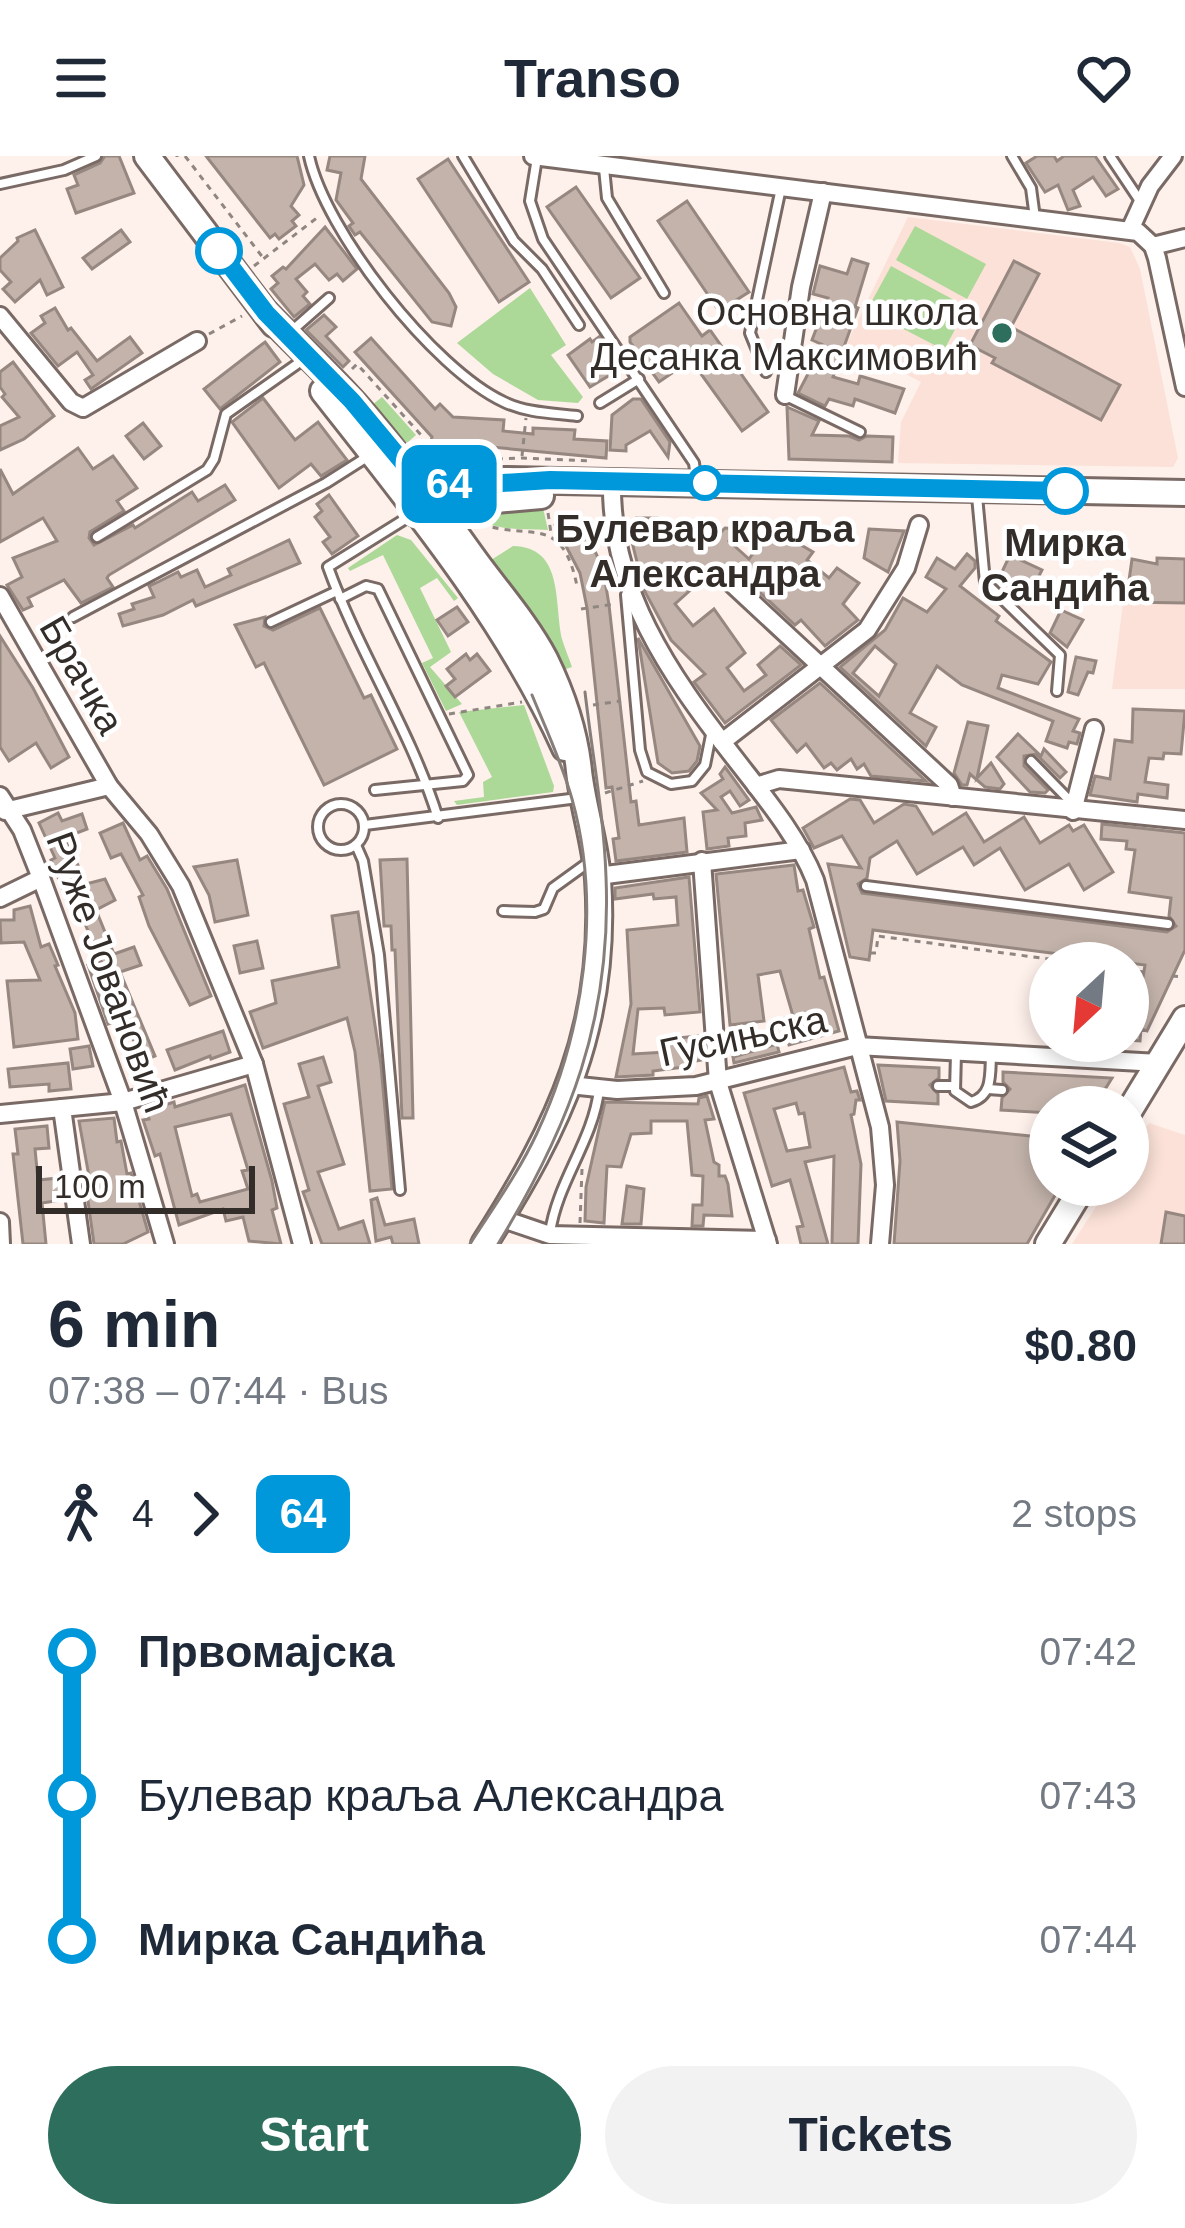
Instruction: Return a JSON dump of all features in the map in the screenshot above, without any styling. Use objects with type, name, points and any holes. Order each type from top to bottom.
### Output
[{"type":"main road","points":[[147,156],[256,313],[371,454],[473,557],[542,654],[574,730],[579,770]]},
{"type":"main road","points":[[256,313],[352,401],[406,466],[427,511],[508,640],[595,795],[595,984],[570,1085],[544,1147],[484,1244]]},
{"type":"main road","points":[[406,466],[457,486],[505,480],[612,489],[1185,493]]},
{"type":"main road","points":[[427,511],[505,498],[696,483],[1185,508]]},
{"type":"main road","points":[[427,511],[457,486]]},
{"type":"main road","points":[[473,557],[475,523],[492,504],[505,498]]},
{"type":"main road","points":[[1145,1086],[1185,1019]]},
{"type":"main road","points":[[1044,1241],[1069,1206]]},
{"type":"street","points":[[535,156],[605,161],[1130,230],[1153,246],[1185,387]]},
{"type":"street","points":[[1130,230],[1141,202],[1173,156]]},
{"type":"street","points":[[784,394],[823,192]]},
{"type":"street","points":[[1153,246],[1185,238]]},
{"type":"street","points":[[0,316],[66,396],[83,408],[196,341]]},
{"type":"street","points":[[612,489],[614,539],[627,588],[649,632],[820,880],[883,1148],[880,1244]]},
{"type":"street","points":[[717,735],[820,669],[878,618],[906,568],[919,525]]},
{"type":"street","points":[[730,582],[949,785],[953,797]]},
{"type":"street","name":"Брачка","points":[[0,596],[109,786],[172,867],[254,1064],[302,1244]]},
{"type":"street","points":[[1074,809],[1094,729]]},
{"type":"street","points":[[756,786],[779,778],[1185,820]]},
{"type":"street","points":[[3,806],[109,786]]},
{"type":"street","name":"Руже Јовановић","points":[[3,806],[41,878],[123,1102],[165,1244]]},
{"type":"street","points":[[597,867],[801,850]]},
{"type":"street","points":[[500,1218],[571,1240],[767,1242],[718,1082],[702,861]]},
{"type":"street","points":[[0,898],[41,878]]},
{"type":"street","name":"Гусињска","points":[[570,1085],[652,1089],[718,1082],[857,1046],[1159,1063]]},
{"type":"street","points":[[0,1114],[123,1102],[254,1064]]},
{"type":"street","points":[[62,1108],[81,1244]]},
{"type":"street","points":[[0,1222],[1,1244]]},
{"type":"lane","points":[[0,184],[64,170],[96,156]]},
{"type":"lane","points":[[463,156],[514,241],[542,268],[579,325]]},
{"type":"lane","points":[[535,156],[530,201],[543,239],[694,463],[696,483]]},
{"type":"lane","points":[[1012,156],[1031,188],[1035,219]]},
{"type":"lane","points":[[1110,156],[1141,202]]},
{"type":"lane","points":[[300,170],[310,161],[328,210],[401,310],[464,377],[518,408],[577,416]]},
{"type":"lane","points":[[605,161],[607,197],[664,293]]},
{"type":"lane","points":[[766,371],[750,333],[781,187]]},
{"type":"lane","points":[[295,328],[329,298]]},
{"type":"lane","points":[[97,537],[207,470],[226,414],[300,362]]},
{"type":"lane","points":[[600,404],[639,380]]},
{"type":"lane","points":[[784,394],[860,432]]},
{"type":"lane","points":[[73,617],[326,483],[371,454]]},
{"type":"lane","points":[[977,495],[985,582],[1060,655],[1057,691]]},
{"type":"lane","points":[[427,511],[328,567],[428,784],[438,818]]},
{"type":"lane","points":[[272,622],[366,586],[378,589],[468,775],[464,781],[375,790]]},
{"type":"lane","points":[[627,588],[640,750],[647,772],[682,785],[692,781],[705,765],[717,735]]},
{"type":"lane","points":[[1031,760],[1074,809]]},
{"type":"lane","points":[[365,825],[595,795]]},
{"type":"lane","points":[[347,804],[359,812],[365,825],[356,845],[343,850],[329,847],[318,828],[321,814],[332,805],[347,804]]},
{"type":"lane","points":[[356,845],[380,955],[400,1190]]},
{"type":"lane","points":[[503,911],[544,908],[553,888],[566,875],[597,867]]},
{"type":"lane","points":[[866,886],[1168,924]]},
{"type":"lane","points":[[956,1051],[954,1086],[958,1095],[971,1102],[988,1089],[991,1053]]},
{"type":"lane","points":[[938,1086],[954,1086]]},
{"type":"lane","points":[[550,1235],[554,1205],[596,1114],[599,1088]]},
{"type":"lane","points":[[988,1089],[1002,1090]]},
{"type":"path","points":[[185,156],[264,259]]},
{"type":"path","points":[[248,271],[328,210]]},
{"type":"path","points":[[196,341],[256,313]]},
{"type":"path","points":[[522,458],[524,433]]},
{"type":"path","points":[[546,505],[549,536]]},
{"type":"path","points":[[481,524],[505,533],[532,530],[549,536],[567,555],[577,586]]},
{"type":"path","points":[[581,609],[609,605]]},
{"type":"path","points":[[593,704],[621,701]]},
{"type":"path","points":[[442,718],[458,710],[519,703]]},
{"type":"path","points":[[595,795],[654,778]]},
{"type":"path","points":[[870,953],[876,953],[878,936],[1029,956]]},
{"type":"path","points":[[1172,976],[1184,977]]},
{"type":"path","points":[[580,1211],[585,1170]]},
{"type":"shaded area","name":"Основна школа Десанка Максимовић","points":[[908,217],[1130,247],[1140,269],[1178,458],[1173,467],[898,463],[901,422],[921,382],[847,343]]},
{"type":"shaded area","points":[[1126,580],[1185,582],[1185,689],[1112,689]]},
{"type":"shaded area","points":[[1149,1123],[1185,1135],[1185,1244],[1072,1244],[1096,1206],[1149,1206]]},
{"type":"green space","points":[[915,226],[986,264],[967,299],[896,260]]},
{"type":"green space","points":[[891,266],[967,307],[944,350],[867,310]]},
{"type":"green space","points":[[530,288],[566,345],[551,355],[583,397],[578,403],[538,400],[493,374],[457,343]]},
{"type":"green space","points":[[382,397],[416,435],[407,443],[372,405]]},
{"type":"green space","points":[[543,508],[548,530],[486,523],[498,511]]},
{"type":"green space","points":[[397,535],[411,540],[458,598],[454,601],[437,578],[420,588],[451,652],[430,667],[462,704],[446,711],[422,663],[433,658],[383,555],[348,568]]},
{"type":"green space","points":[[513,546],[529,549],[549,566],[572,667],[563,670],[543,632],[491,560]]},
{"type":"green space","points":[[524,705],[553,792],[457,805],[454,801],[484,797],[483,782],[492,777],[459,712]]},
{"type":"building","points":[[105,156],[119,156],[134,193],[76,213],[67,189],[78,185],[74,175]]},
{"type":"building","points":[[206,156],[297,156],[304,185],[291,206],[299,215],[292,221],[296,226],[279,239],[275,234],[270,238]]},
{"type":"building","points":[[330,156],[365,156],[361,179],[449,293],[456,307],[451,326],[432,322],[360,232],[355,235],[349,226],[353,223],[336,200],[341,173],[327,170]]},
{"type":"building","points":[[1037,156],[1054,156],[1057,161],[1064,156],[1095,156],[1118,189],[1106,196],[1093,177],[1073,190],[1080,206],[1068,210],[1058,185],[1045,192],[1026,163]]},
{"type":"building","points":[[448,159],[529,282],[499,302],[418,179]]},
{"type":"building","points":[[576,187],[640,278],[611,298],[547,207]]},
{"type":"building","points":[[687,201],[749,292],[719,311],[658,221]]},
{"type":"building","points":[[325,227],[357,269],[343,281],[337,274],[329,280],[315,264],[296,279],[310,304],[294,317],[271,289],[278,283],[272,276],[286,269]]},
{"type":"building","points":[[35,230],[63,287],[47,295],[40,280],[15,302],[3,289],[11,282],[0,270],[0,258],[17,238]]},
{"type":"building","points":[[121,230],[130,242],[92,269],[83,258]]},
{"type":"building","points":[[852,259],[868,264],[833,377],[858,384],[860,376],[904,389],[895,413],[855,399],[853,406],[829,399],[825,406],[798,393],[823,345],[812,340],[828,298],[813,294],[820,266],[847,274]]},
{"type":"building","points":[[1014,261],[1039,274],[1011,327],[1120,385],[1101,420],[992,363],[995,358],[970,345]]},
{"type":"building","points":[[679,303],[702,336],[710,330],[768,412],[742,431],[691,360],[659,382],[630,342],[630,337]]},
{"type":"building","points":[[55,308],[97,361],[130,337],[142,353],[91,389],[85,380],[93,375],[77,352],[58,366],[31,333],[45,323],[41,316]]},
{"type":"building","points":[[324,315],[336,327],[326,336],[349,361],[343,367],[306,330]]},
{"type":"building","points":[[599,337],[620,369],[590,387],[568,355]]},
{"type":"building","points":[[371,338],[435,409],[440,404],[453,417],[504,420],[503,431],[575,430],[574,439],[607,441],[606,458],[459,444],[455,457],[429,449],[432,437],[355,352]]},
{"type":"building","points":[[265,342],[280,362],[220,409],[204,389]]},
{"type":"building","points":[[13,362],[54,416],[0,450],[0,426],[19,417],[2,397],[0,387],[0,372]]},
{"type":"building","points":[[263,398],[295,440],[318,422],[347,460],[321,476],[311,464],[279,488],[232,422]]},
{"type":"building","points":[[633,399],[641,399],[670,442],[668,457],[650,431],[626,445],[626,451],[610,450],[612,415]]},
{"type":"building","points":[[787,407],[819,421],[812,435],[859,440],[893,437],[892,462],[789,459]]},
{"type":"building","points":[[143,423],[161,446],[144,459],[126,436]]},
{"type":"building","points":[[78,448],[93,469],[113,456],[137,488],[117,501],[124,511],[90,532],[94,545],[135,528],[192,492],[198,501],[225,485],[235,500],[109,575],[113,587],[81,603],[64,580],[28,598],[32,606],[23,610],[7,585],[22,577],[13,558],[57,541],[43,518],[0,542],[0,469],[13,494]]},
{"type":"building","points":[[329,495],[358,536],[332,554],[323,542],[330,537],[315,517],[322,511],[317,504]]},
{"type":"building","points":[[637,518],[657,518],[657,524],[711,525],[721,532],[740,529],[729,541],[749,559],[768,532],[775,530],[813,552],[807,560],[829,578],[837,568],[859,583],[843,604],[858,620],[825,646],[801,620],[795,625],[739,573],[727,570],[720,575],[714,569],[675,604],[693,626],[714,609],[745,653],[727,668],[744,691],[766,675],[758,665],[780,646],[801,665],[725,723],[694,682],[705,674],[671,640],[644,590],[628,526],[637,523]]},
{"type":"building","points":[[565,520],[582,531],[590,525],[598,536],[590,541],[603,568],[631,802],[636,801],[639,825],[684,818],[687,852],[616,861],[613,839],[619,838],[612,787],[606,788],[587,608],[580,573],[555,525]]},
{"type":"building","points":[[869,529],[904,531],[888,572],[864,558]]},
{"type":"building","points":[[289,540],[300,563],[196,606],[193,600],[163,615],[123,626],[119,614],[154,597],[149,586],[178,572],[181,577],[197,570],[205,587],[231,575],[228,569]]},
{"type":"building","points":[[967,554],[975,561],[975,568],[960,586],[999,616],[996,621],[1051,662],[1038,684],[1002,675],[998,688],[1079,719],[1073,731],[1080,733],[1077,744],[1069,742],[1067,748],[1046,741],[1053,721],[962,685],[937,666],[910,713],[936,727],[926,746],[840,667],[885,630],[903,598],[927,612],[946,589],[926,577],[937,558],[955,569]],"holes":[[[875,646],[896,664],[879,696],[853,673]]]},
{"type":"building","points":[[1010,555],[1042,570],[1029,596],[998,580]]},
{"type":"building","points":[[1157,558],[1185,559],[1185,603],[1126,602],[1132,559],[1157,564]]},
{"type":"building","points":[[457,607],[468,622],[448,636],[437,620]]},
{"type":"building","points":[[320,608],[364,698],[371,695],[397,749],[324,785],[264,663],[256,667],[235,625],[265,617],[264,626],[273,630]]},
{"type":"building","points":[[1061,610],[1083,620],[1067,647],[1050,633]]},
{"type":"building","points":[[0,636],[69,757],[51,768],[36,743],[9,761],[0,747]]},
{"type":"building","points":[[638,638],[700,746],[689,771],[672,773],[658,763]]},
{"type":"building","points":[[466,654],[470,660],[477,654],[490,671],[455,697],[446,686],[455,679],[447,669]]},
{"type":"building","points":[[1076,657],[1096,661],[1078,695],[1068,692]]},
{"type":"building","points":[[820,683],[926,781],[871,776],[864,764],[857,769],[851,759],[837,770],[831,763],[824,768],[806,744],[797,752],[771,720]]},
{"type":"building","points":[[1133,709],[1185,711],[1181,754],[1149,758],[1145,782],[1168,785],[1167,798],[1138,794],[1137,802],[1090,795],[1095,776],[1110,779],[1115,740],[1132,742]]},
{"type":"building","points":[[968,722],[988,726],[977,778],[991,763],[1004,784],[1000,789],[985,787],[970,774],[967,785],[962,785],[954,773]]},
{"type":"building","points":[[1018,734],[1041,756],[1044,749],[1066,772],[1060,778],[1036,754],[1024,756],[1024,766],[1048,790],[1045,793],[1030,792],[997,757]]},
{"type":"building","points":[[725,767],[749,800],[740,806],[730,791],[721,797],[732,813],[756,807],[762,820],[745,823],[746,836],[728,838],[729,846],[707,849],[703,812],[717,810],[701,793],[723,779],[720,774]]},
{"type":"building","points":[[850,799],[860,800],[874,823],[904,804],[916,806],[933,834],[966,813],[984,842],[1024,817],[1040,843],[1069,825],[1073,831],[1084,825],[1113,872],[1084,890],[1069,864],[1025,890],[1000,848],[974,865],[963,847],[917,874],[897,841],[870,858],[867,878],[858,884],[862,893],[1167,932],[1176,926],[1169,916],[1171,898],[1129,892],[1135,850],[1126,849],[1127,841],[1101,839],[1102,824],[1185,833],[1185,950],[1149,1027],[1149,942],[1029,942],[1029,950],[873,930],[869,960],[850,957],[828,864],[861,868],[842,836],[814,848],[803,828]]},
{"type":"building","points":[[58,813],[62,821],[82,814],[87,829],[66,837],[86,884],[105,879],[115,900],[96,910],[114,954],[134,947],[141,965],[120,972],[155,1056],[143,1061],[148,1075],[135,1080],[125,1054],[134,1051],[135,1044],[124,1018],[108,1024],[88,965],[101,961],[79,910],[72,912],[39,823]]},
{"type":"building","points":[[123,823],[140,860],[147,856],[167,889],[211,996],[190,1005],[149,926],[139,897],[143,895],[121,854],[111,858],[100,833]]},
{"type":"building","points":[[407,859],[413,1118],[402,1118],[395,950],[391,926],[384,926],[380,860]]},
{"type":"building","points":[[237,860],[248,915],[215,922],[209,895],[194,867]]},
{"type":"building","points":[[794,865],[798,891],[803,890],[814,927],[809,929],[820,978],[824,977],[839,1031],[789,1045],[782,1019],[793,1016],[780,971],[758,975],[764,1021],[730,1025],[716,874]]},
{"type":"building","points":[[689,877],[700,1012],[665,1015],[664,1008],[638,1009],[633,1054],[667,1052],[668,1039],[698,1036],[701,1060],[691,1062],[692,1066],[653,1071],[653,1075],[616,1077],[631,1004],[627,930],[678,925],[676,897],[654,899],[653,894],[615,899],[615,888]]},
{"type":"building","points":[[30,906],[41,947],[49,944],[58,965],[75,1013],[78,1039],[14,1047],[7,981],[40,980],[24,942],[1,943],[0,920],[14,920],[14,910]]},
{"type":"building","points":[[358,912],[381,1065],[392,1189],[370,1191],[347,1018],[263,1048],[250,1012],[276,1003],[272,981],[339,967],[332,916]]},
{"type":"building","points":[[257,941],[263,968],[240,973],[234,946]]},
{"type":"building","points":[[223,1031],[230,1052],[175,1070],[167,1050]]},
{"type":"building","points":[[777,1044],[779,1052],[734,1063],[733,1057]]},
{"type":"building","points":[[89,1046],[93,1066],[73,1069],[70,1049]]},
{"type":"building","points":[[323,1057],[331,1082],[318,1086],[344,1164],[318,1172],[339,1229],[363,1221],[370,1244],[322,1244],[303,1192],[309,1190],[284,1104],[309,1097],[299,1064]]},
{"type":"building","points":[[68,1063],[71,1089],[49,1091],[49,1084],[10,1087],[8,1069]]},
{"type":"building","points":[[878,1065],[939,1068],[939,1078],[930,1085],[938,1094],[938,1104],[886,1101]]},
{"type":"building","points":[[844,1067],[851,1092],[857,1091],[860,1100],[851,1115],[861,1164],[858,1244],[832,1244],[834,1156],[805,1162],[828,1244],[801,1244],[797,1227],[803,1226],[790,1180],[772,1186],[744,1093]],"holes":[[[796,1103],[799,1114],[804,1113],[810,1147],[787,1151],[774,1109]]]},
{"type":"building","points":[[1003,1072],[1112,1078],[1107,1086],[1029,1086],[1029,1112],[1001,1110],[1002,1098],[1010,1089],[1003,1082]]},
{"type":"building","points":[[245,1085],[272,1181],[277,1208],[272,1210],[281,1244],[249,1241],[243,1217],[226,1221],[223,1209],[179,1225],[160,1154],[155,1156],[143,1120],[149,1119],[147,1111],[174,1102],[175,1107]],"holes":[[[231,1114],[248,1170],[242,1171],[248,1189],[200,1202],[197,1194],[192,1196],[175,1127]]]},
{"type":"building","points":[[707,1096],[714,1119],[705,1120],[719,1176],[725,1176],[728,1184],[732,1216],[704,1215],[703,1226],[692,1226],[693,1205],[702,1205],[703,1176],[692,1175],[687,1121],[651,1121],[651,1133],[631,1134],[621,1167],[607,1166],[604,1223],[585,1221],[586,1187],[605,1102],[698,1104],[699,1098]]},
{"type":"building","points":[[114,1118],[117,1142],[121,1141],[127,1174],[131,1173],[148,1232],[123,1244],[94,1244],[87,1194],[92,1193],[79,1121]]},
{"type":"building","points":[[897,1122],[1029,1136],[1029,1206],[1049,1206],[1027,1244],[894,1244],[900,1161]]},
{"type":"building","points":[[47,1126],[49,1148],[35,1149],[38,1180],[59,1178],[62,1200],[42,1203],[46,1244],[23,1244],[13,1154],[18,1154],[15,1129]]},
{"type":"building","points":[[627,1186],[644,1189],[641,1224],[622,1224]]},
{"type":"building","points":[[377,1198],[385,1225],[414,1219],[419,1244],[393,1244],[391,1237],[376,1241],[371,1200]]},
{"type":"building","points":[[1166,1212],[1185,1216],[1185,1244],[1161,1244]]},
{"type":"tram line","points":[[498,1244],[565,1113],[581,1069],[602,977],[605,854],[585,692]]},
{"type":"tram line","points":[[470,1244],[537,1133],[567,1054],[583,969],[587,926],[581,840],[568,786],[532,695]]},
{"type":"bus line","name":"64","points":[[219,251],[266,313],[352,401],[406,466],[436,481],[457,486],[550,480],[1065,491]]},
{"type":"place","name":"Основна школа Десанка Максимовић","points":[[1002,333]]},
{"type":"place","name":"Булевар краља Александра","points":[[705,483]]},
{"type":"place","name":"Мирка Сандића","points":[[1065,491]]}]
